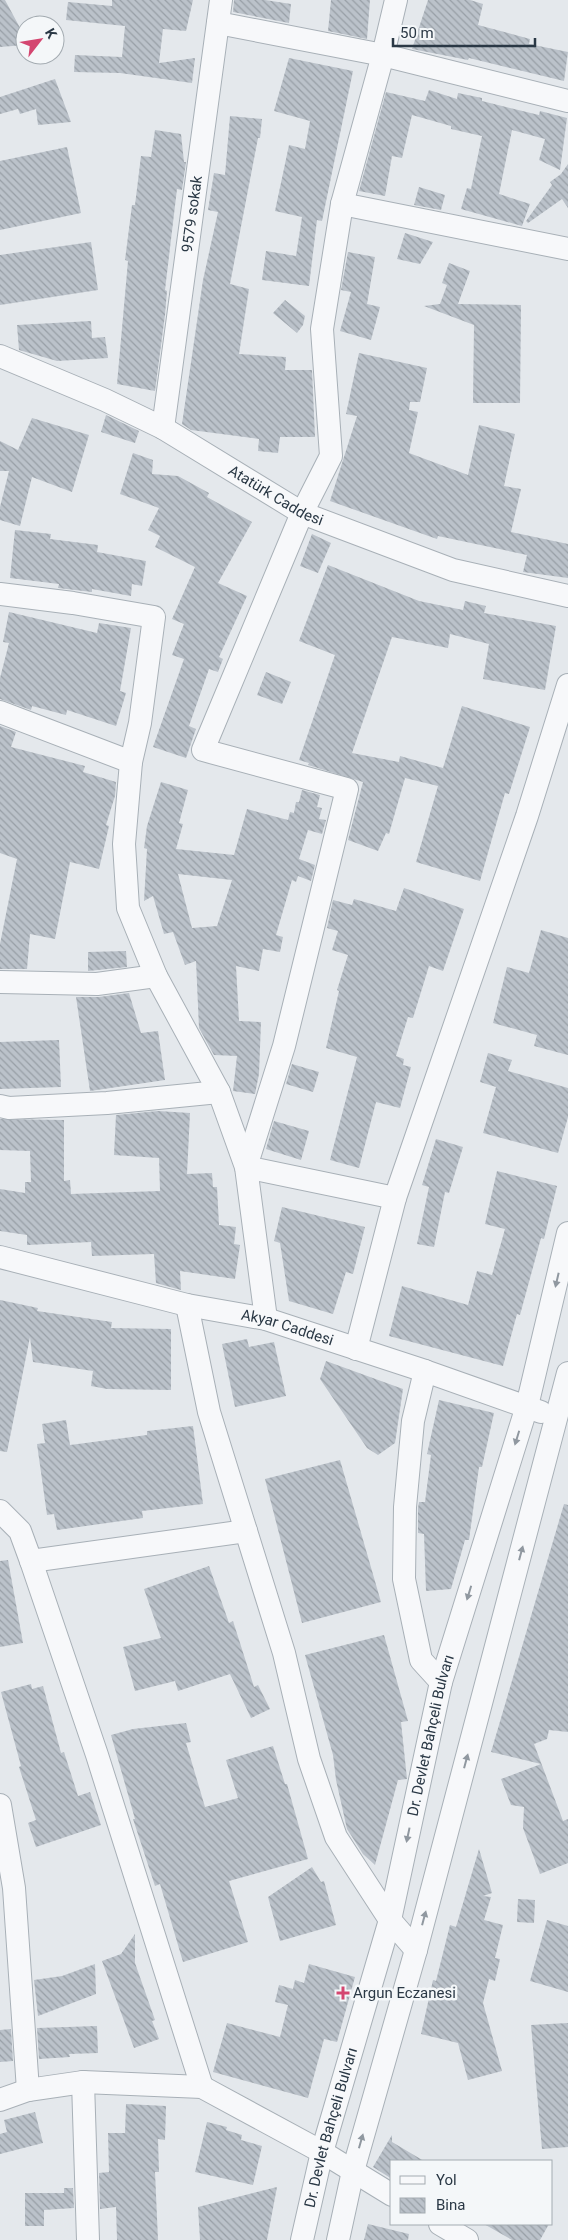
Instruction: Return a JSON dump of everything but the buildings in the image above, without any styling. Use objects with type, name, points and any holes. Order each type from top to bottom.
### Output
[{"type":"street","name":"9579 sokak","points":[[163,428],[221,0]]},
{"type":"street","points":[[246,1167],[284,1046],[347,789],[203,750],[302,513],[331,456],[322,329],[342,204],[383,55],[396,0]]},
{"type":"street","points":[[218,24],[383,55],[568,101]]},
{"type":"street","points":[[342,204],[568,249]]},
{"type":"street","name":"Atatürk Caddesi","points":[[0,356],[105,400],[163,428],[302,513],[453,570],[568,596]]},
{"type":"street","points":[[0,594],[73,603],[154,617],[140,723],[131,762],[124,844],[128,908],[156,976],[219,1092],[246,1167],[266,1319]]},
{"type":"street","points":[[356,1349],[395,1198],[528,816],[568,684]]},
{"type":"street","points":[[0,712],[131,762]]},
{"type":"street","points":[[0,982],[97,984],[156,976]]},
{"type":"street","points":[[0,1106],[9,1108],[107,1103],[219,1092]]},
{"type":"street","points":[[246,1167],[395,1198]]},
{"type":"street","name":"Dr. Devlet Bahçeli Bulvarı","points":[[302,2240],[322,2152],[390,1920],[441,1682],[527,1406],[568,1233]]},
{"type":"street","name":"Akyar Caddesi","points":[[0,1258],[187,1305],[266,1319],[527,1406],[562,1420]]},
{"type":"street","points":[[187,1305],[209,1412],[284,1653],[309,1759],[336,1838],[390,1920],[416,1950]]},
{"type":"street","points":[[424,1371],[412,1431],[405,1508],[404,1579],[420,1660],[441,1682]]},
{"type":"street","points":[[338,2240],[353,2171],[562,1420],[568,1373]]},
{"type":"street","points":[[0,1511],[20,1531],[31,1561],[100,1764],[202,2087]]},
{"type":"street","points":[[31,1561],[246,1531]]},
{"type":"street","points":[[0,1805],[14,1888],[28,2090]]},
{"type":"street","points":[[83,2082],[88,2240]]},
{"type":"street","points":[[0,2100],[28,2090],[83,2082],[202,2087],[322,2152],[390,2194]]},
{"type":"street","points":[[442,2225],[467,2240]]},
{"type":"place","name":"Argun Eczanesi","points":[[343,1993]]}]
